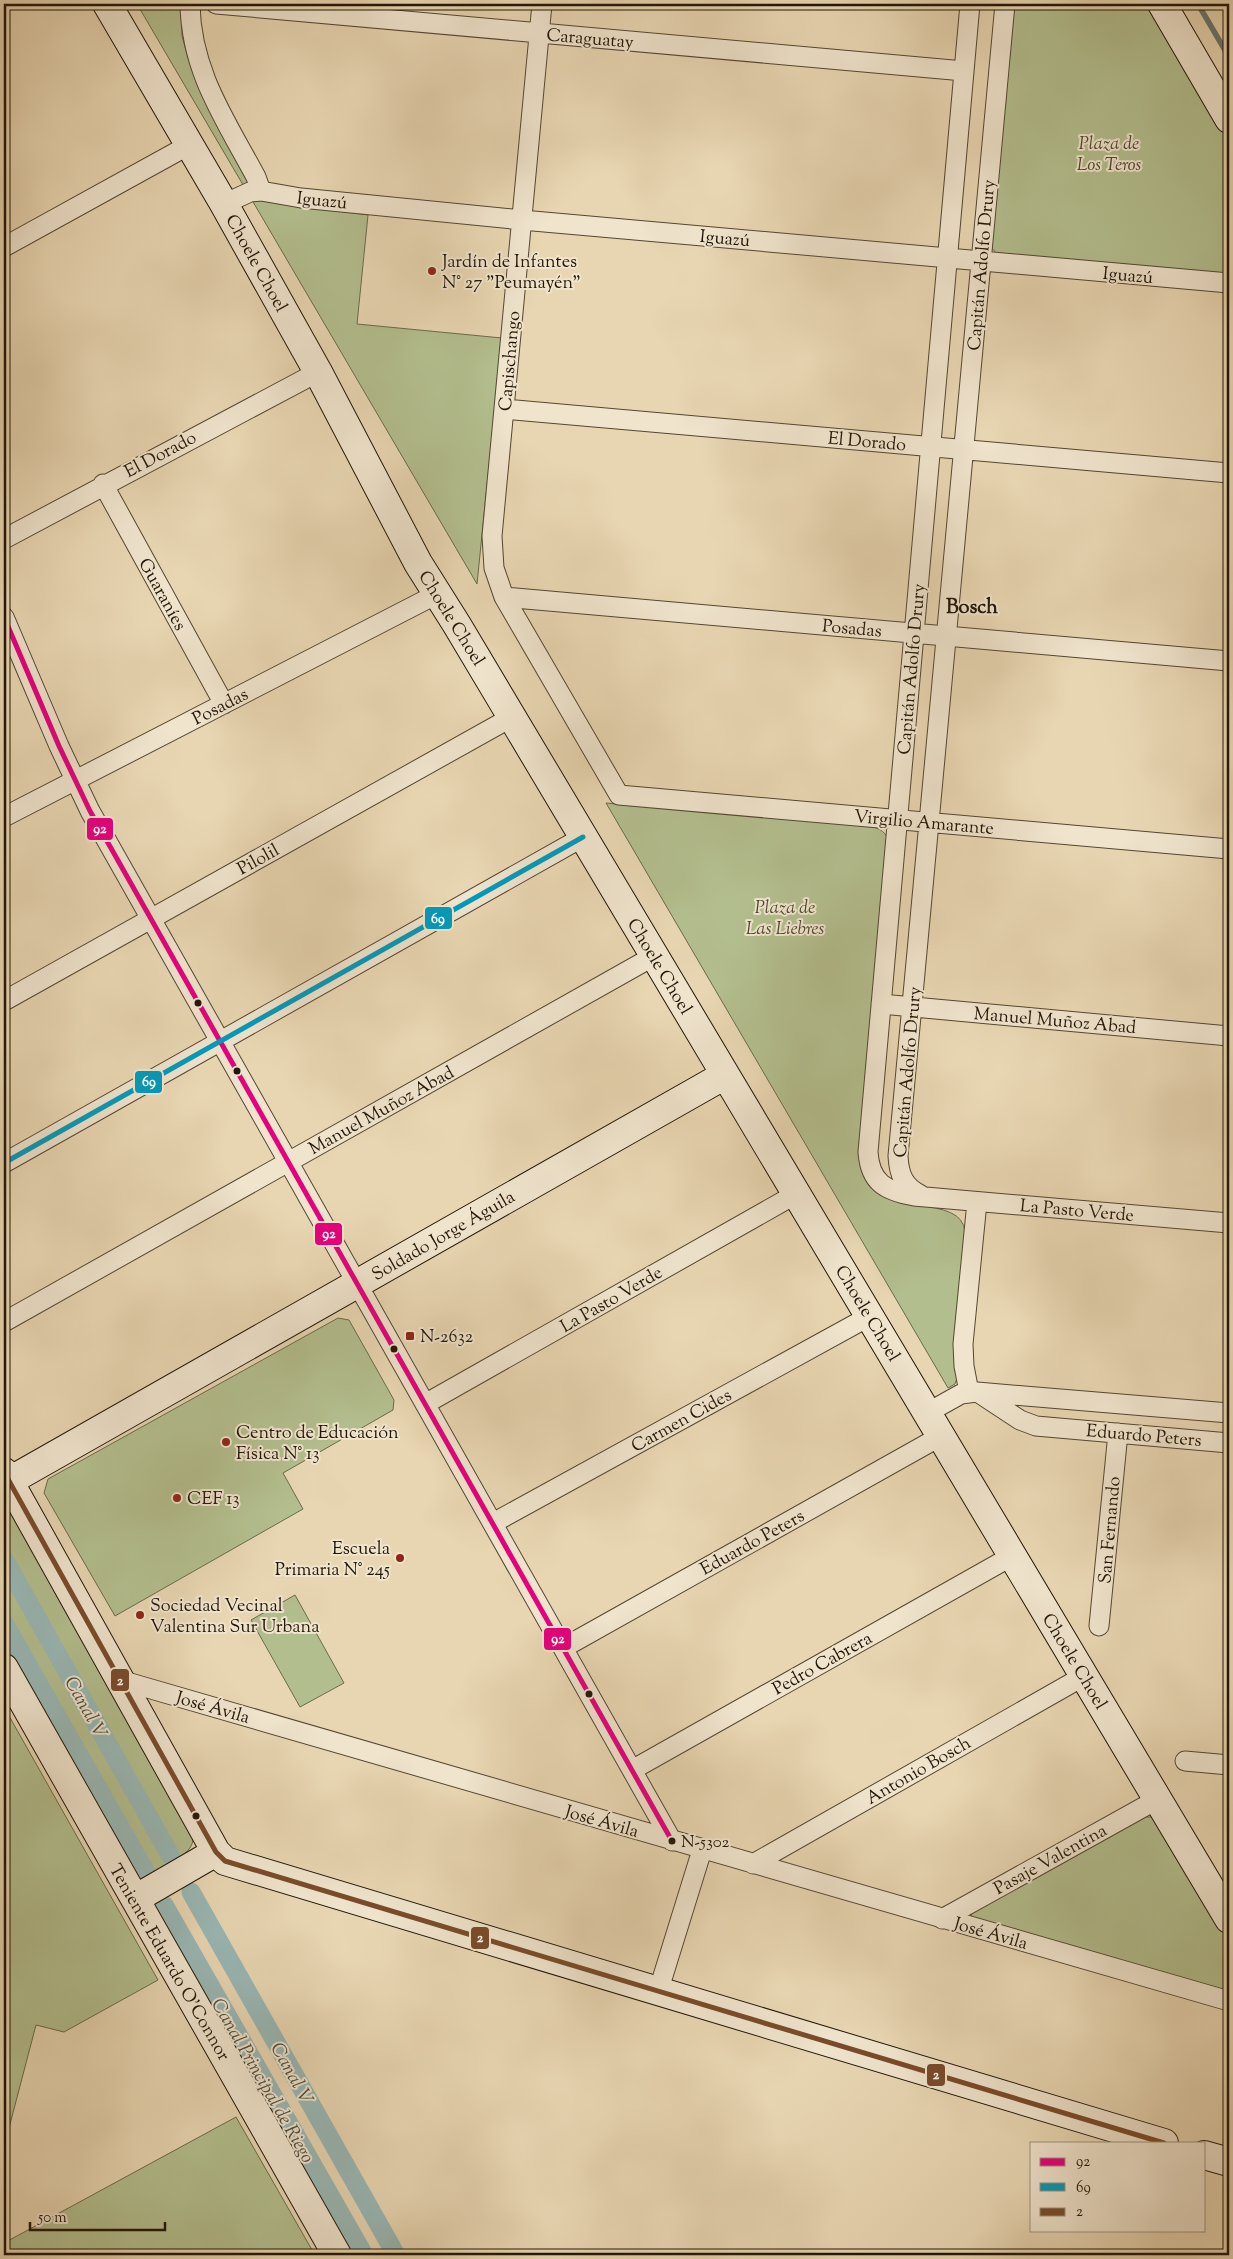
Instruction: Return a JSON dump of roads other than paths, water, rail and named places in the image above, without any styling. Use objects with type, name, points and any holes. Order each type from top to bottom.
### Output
[{"type":"street","name":"Choele Choel","points":[[107,4],[224,204],[318,372],[418,563],[512,717],[1229,1918]]},
{"type":"street","points":[[190,4],[191,34],[201,71],[261,191]]},
{"type":"street","name":"Caraguatay","points":[[216,4],[964,72]]},
{"type":"street","name":"Capischango","points":[[504,597],[494,568],[492,536],[542,4]]},
{"type":"street","name":"Capitán Adolfo Drury","points":[[924,1197],[904,1194],[884,1186],[871,1173],[868,1164],[868,1152],[970,4]]},
{"type":"street","name":"Capitán Adolfo Drury","points":[[924,1197],[906,1186],[898,1168],[1005,4]]},
{"type":"street","points":[[1162,4],[1229,120]]},
{"type":"street","points":[[4,248],[189,145]]},
{"type":"street","name":"Iguazú","points":[[224,204],[250,192],[261,191],[301,198],[522,220],[1229,283]]},
{"type":"street","name":"El Dorado","points":[[4,539],[103,484],[318,372]]},
{"type":"street","name":"El Dorado","points":[[504,409],[1229,473]]},
{"type":"street","name":"Guaraníes","points":[[103,484],[224,704]]},
{"type":"street","name":"Posadas","points":[[4,817],[437,594]]},
{"type":"street","name":"Posadas","points":[[504,597],[1229,661]]},
{"type":"street","name":"Virgilio Amarante","points":[[504,597],[619,795],[1229,849]]},
{"type":"street","points":[[4,617],[75,780],[672,1841]]},
{"type":"street","name":"Pilolil","points":[[4,1001],[512,717]]},
{"type":"street","points":[[4,1163],[583,837]]},
{"type":"street","name":"Manuel Muñoz Abad","points":[[4,1322],[654,956]]},
{"type":"street","name":"Manuel Muñoz Abad","points":[[881,1004],[1229,1036]]},
{"type":"street","name":"Soldado Jorge Águila","points":[[6,1479],[357,1284],[726,1075]]},
{"type":"street","name":"La Pasto Verde","points":[[426,1404],[796,1194]]},
{"type":"street","name":"La Pasto Verde","points":[[924,1197],[1229,1224]]},
{"type":"street","points":[[973,1392],[964,1366],[963,1344],[977,1202]]},
{"type":"street","name":"Carmen Cides","points":[[492,1524],[870,1316]]},
{"type":"street","name":"Eduardo Peters","points":[[563,1648],[934,1424],[954,1397],[973,1392],[1229,1413]]},
{"type":"street","name":"Eduardo Peters","points":[[973,1392],[1028,1424],[1229,1443]]},
{"type":"street","name":"San Fernando","points":[[1099,1626],[1118,1433]]},
{"type":"street","points":[[6,1479],[216,1852],[225,1861],[236,1866],[1161,2142]]},
{"type":"street","name":"Pedro Cabrera","points":[[632,1770],[1012,1556]]},
{"type":"street","name":"Teniente Eduardo O'Connor","points":[[4,1668],[337,2255]]},
{"type":"street","name":"Antonio Bosch","points":[[753,1864],[1084,1676]]},
{"type":"street","name":"José Ávila","points":[[120,1680],[1229,2001]]},
{"type":"street","points":[[1185,1761],[1229,1765]]},
{"type":"street","name":"Pasaje Valentina","points":[[942,1919],[1158,1799]]},
{"type":"street","points":[[658,1992],[702,1850]]},
{"type":"street","points":[[135,1899],[216,1852]]},
{"type":"street","points":[[1206,2156],[1229,2162]]},
{"type":"waterway","points":[[1198,4],[1229,57]]},
{"type":"waterway","name":"Canal V","points":[[4,1559],[170,1855]]},
{"type":"waterway","name":"Canal Principal de Riego","points":[[4,1623],[145,1871]]},
{"type":"waterway","name":"Canal V","points":[[191,1892],[396,2255]]},
{"type":"waterway","name":"Canal Principal de Riego","points":[[164,1905],[364,2255]]},
{"type":"place","name":"Jardín de Infantes N° 27 \"Peumayén\"","points":[[432,271]]},
{"type":"place","name":"N-2632","points":[[410,1336]]},
{"type":"place","name":"Centro de Educación Física N° 13","points":[[226,1442]]},
{"type":"place","name":"CEF 13","points":[[177,1498]]},
{"type":"place","name":"Escuela Primaria N° 245","points":[[400,1558]]},
{"type":"place","name":"Sociedad Vecinal Valentina Sur Urbana","points":[[140,1615]]},
{"type":"place","name":"N-5302","points":[[672,1841]]},
{"type":"district","name":"Bosch","points":[[972,606]]},
{"type":"park label","name":"Plaza de Los Teros","points":[[1109,153]]},
{"type":"park label","name":"Plaza de Las Liebres","points":[[785,918]]}]
